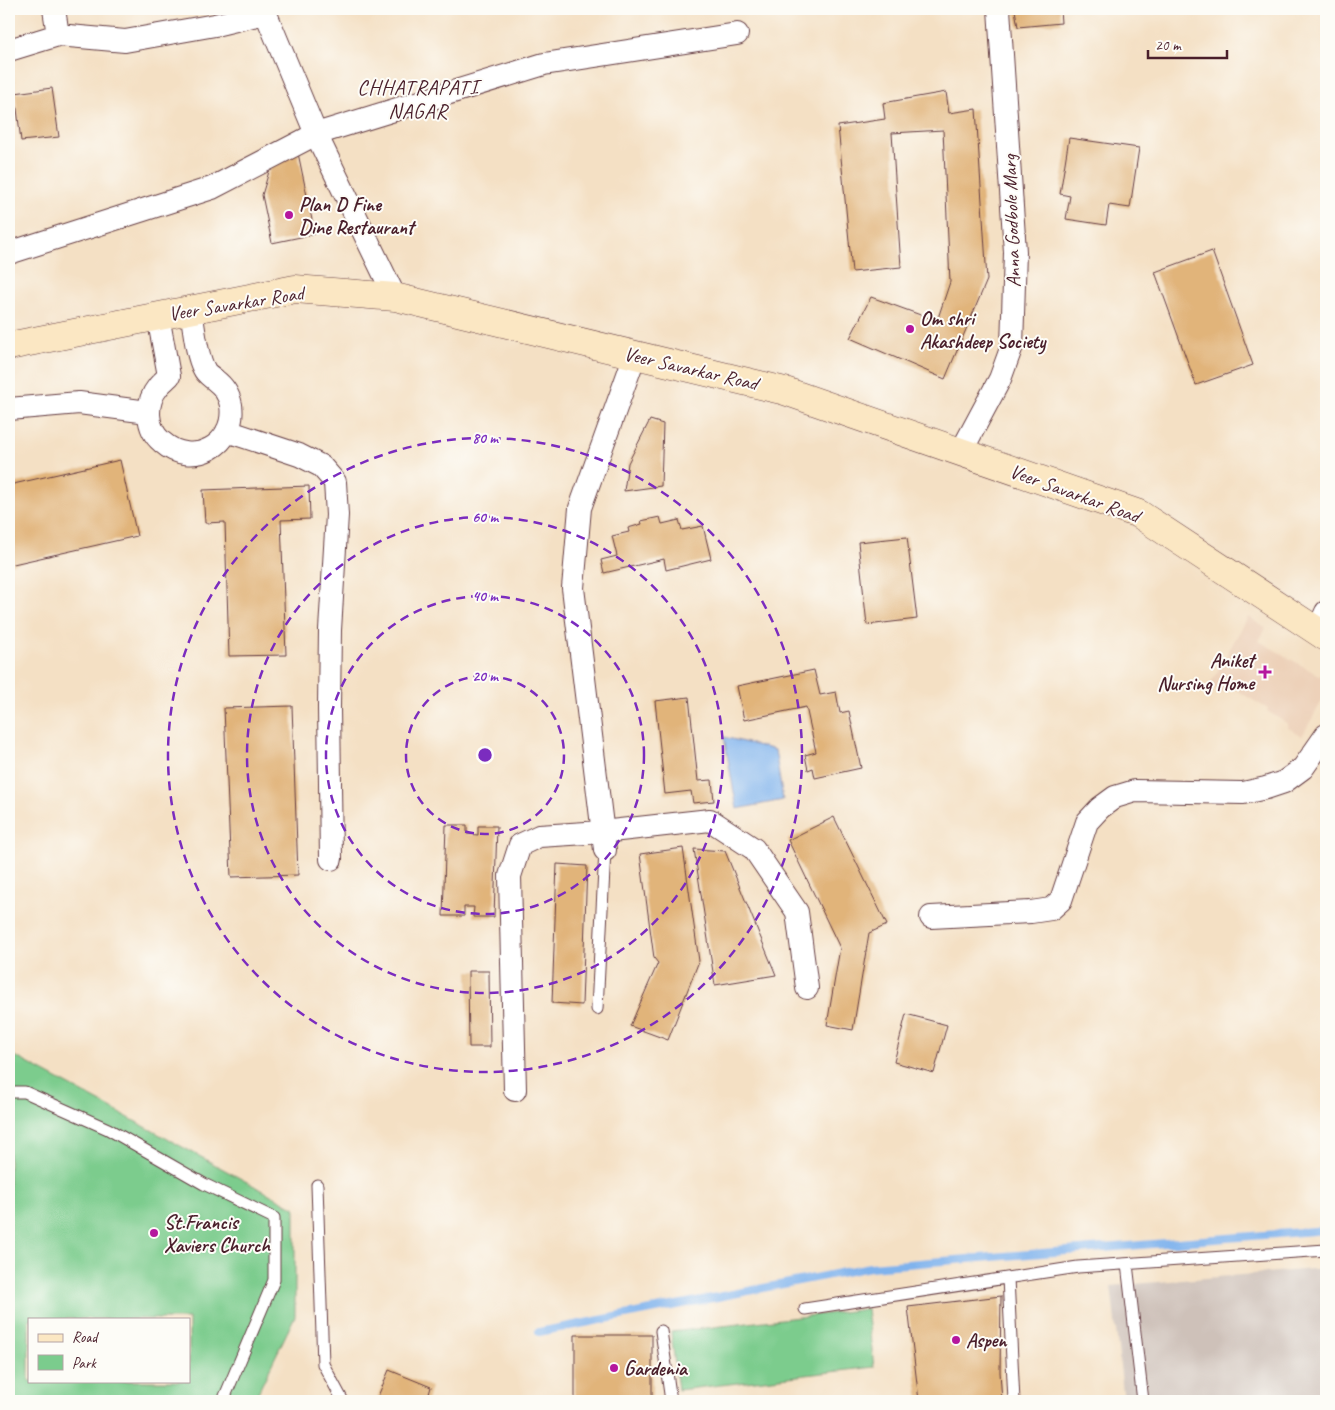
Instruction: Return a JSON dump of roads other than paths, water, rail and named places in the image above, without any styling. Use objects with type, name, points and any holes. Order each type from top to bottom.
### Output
[{"type":"street","points":[[54,9],[58,35]]},
{"type":"street","name":"Anna Godbole Marg","points":[[961,452],[1000,379],[1012,346],[1015,252],[999,9]]},
{"type":"street","points":[[9,50],[58,35],[125,41],[215,25],[264,11],[316,134],[395,297]]},
{"type":"street","points":[[9,253],[212,188],[316,134],[544,64],[737,34]]},
{"type":"street","name":"Veer Savarkar Road","points":[[9,346],[295,289],[395,297],[785,390],[1139,514],[1323,626]]},
{"type":"street","points":[[191,310],[205,371],[226,392],[231,404],[231,418],[227,431],[219,442],[208,450],[194,454],[181,453],[168,448],[158,438],[151,426],[148,412],[151,399],[158,386],[169,376],[184,372],[205,371]]},
{"type":"street","points":[[158,316],[169,376]]},
{"type":"street","points":[[603,841],[573,588],[580,508],[635,355]]},
{"type":"street","points":[[9,409],[79,403],[148,412]]},
{"type":"street","points":[[227,431],[299,454],[321,466],[335,482],[337,515],[330,630],[329,707],[331,859]]},
{"type":"street","points":[[931,917],[1031,912],[1051,908],[1061,900],[1087,822],[1100,808],[1115,797],[1135,791],[1243,793],[1266,788],[1284,782],[1303,768],[1326,735]]},
{"type":"street","points":[[516,1090],[510,876],[520,845],[540,836],[603,841],[710,820],[754,849],[797,912],[807,988]]},
{"type":"lane","points":[[597,1009],[603,841]]},
{"type":"lane","points":[[9,1092],[25,1092],[108,1129],[204,1184],[274,1218],[274,1280],[222,1401]]},
{"type":"lane","points":[[317,1185],[324,1364],[343,1401]]},
{"type":"lane","points":[[805,1309],[1078,1267],[1326,1250]]},
{"type":"lane","points":[[1127,1264],[1143,1401]]},
{"type":"lane","points":[[1008,1278],[1014,1401]]},
{"type":"lane","points":[[661,1331],[671,1401]]},
{"type":"water","points":[[724,737],[775,750],[783,800],[737,809]]},
{"type":"waterway","points":[[539,1332],[870,1267],[1326,1230]]},
{"type":"place","name":"Plan D Fine Dine Restaurant","points":[[289,215]]},
{"type":"place","name":"Om shri Akashdeep Society","points":[[910,329]]},
{"type":"place","name":"Aniket Nursing Home","points":[[1265,672]]},
{"type":"place","name":"St.Francis Xaviers Church","points":[[154,1233]]},
{"type":"place","name":"Aspen","points":[[956,1340]]},
{"type":"place","name":"Gardenia","points":[[614,1368]]},
{"type":"district","name":"CHHATRAPATI NAGAR","points":[[418,99]]}]
